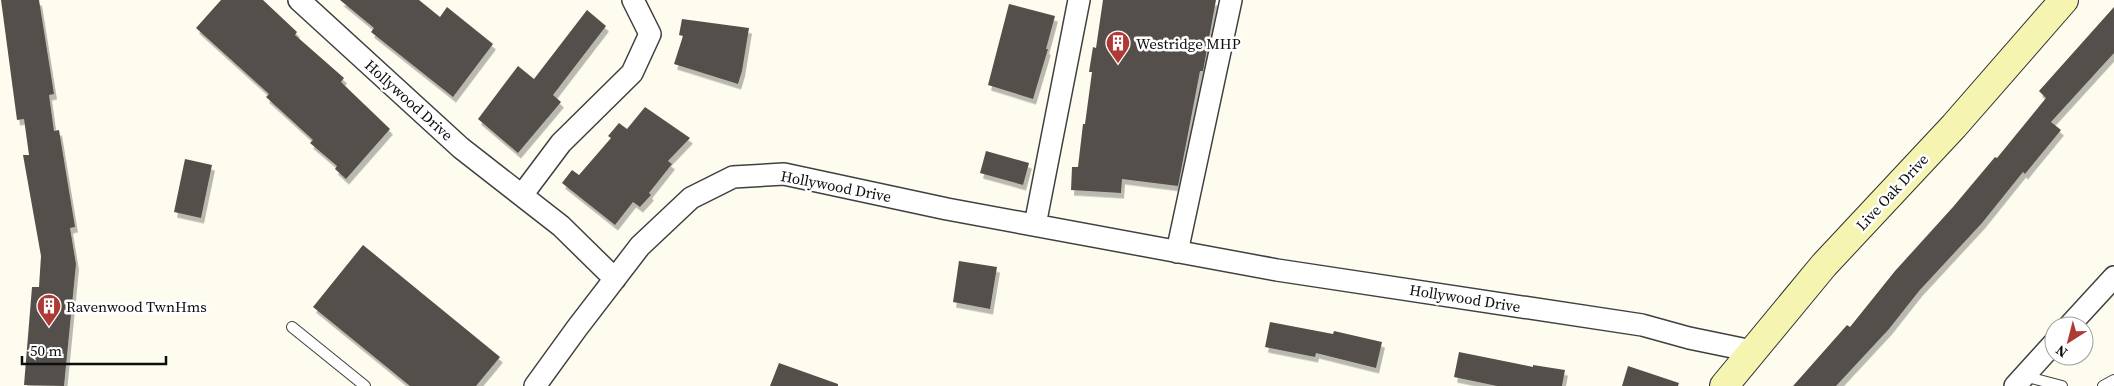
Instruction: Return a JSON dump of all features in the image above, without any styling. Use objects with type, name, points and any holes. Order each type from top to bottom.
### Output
[{"type":"street","name":"Hollywood Drive","points":[[299,0],[461,148],[561,226],[615,279]]},
{"type":"street","points":[[522,195],[561,143],[632,73],[650,34],[633,0]]},
{"type":"street","points":[[1035,225],[1079,0]]},
{"type":"street","points":[[1177,252],[1231,0]]},
{"type":"street","name":"Live Oak Drive","points":[[1724,386],[1824,265],[1954,126],[2064,0]]},
{"type":"street","name":"Hollywood Drive","points":[[535,386],[640,246],[691,198],[733,177],[784,174],[1177,252],[1277,270],[1642,325],[1690,338],[1752,351]]},
{"type":"street","points":[[2078,316],[2114,277]]},
{"type":"street","points":[[2019,381],[2044,354]]},
{"type":"lane","points":[[292,327],[364,386]]},
{"type":"lane","points":[[2103,386],[2114,380]]},
{"type":"lane","points":[[2019,381],[2062,386]]},
{"type":"building","points":[[1,0],[39,0],[54,94],[49,95],[54,131],[59,130],[75,227],[70,228],[76,264],[64,386],[24,385],[32,287],[39,287],[41,256],[23,155],[29,155],[24,119],[17,120]]},
{"type":"building","points":[[221,0],[263,0],[297,32],[295,35],[344,78],[341,82],[390,129],[346,179],[335,169],[337,166],[310,143],[313,140],[266,97],[269,94],[196,28]]},
{"type":"building","points":[[340,0],[419,0],[440,17],[447,7],[493,44],[453,97],[371,32],[374,28]]},
{"type":"building","points":[[1103,0],[1216,0],[1178,186],[1122,179],[1121,193],[1071,190],[1072,167],[1078,167],[1092,72],[1089,72],[1093,47],[1096,48]]},
{"type":"building","points":[[1009,4],[1055,16],[1046,49],[1048,49],[1033,99],[988,85]]},
{"type":"building","points":[[2114,7],[2114,53],[2051,122],[2061,130],[2025,174],[2023,172],[1982,223],[1919,291],[1889,329],[1836,386],[1793,386],[1847,325],[1850,327],[1895,271],[1995,157],[1997,158],[2046,98],[2039,91]]},
{"type":"building","points":[[587,10],[606,26],[553,95],[561,102],[518,153],[478,119],[518,66],[534,79]]},
{"type":"building","points":[[682,19],[749,28],[738,84],[674,64],[683,36],[679,35]]},
{"type":"building","points":[[645,107],[690,138],[668,161],[672,164],[649,193],[651,195],[640,207],[633,202],[615,225],[562,183],[572,170],[579,175],[611,138],[608,136],[619,123],[627,129]]},
{"type":"building","points":[[986,151],[1029,163],[1023,185],[980,173]]},
{"type":"building","points":[[185,159],[212,165],[201,218],[174,212]]},
{"type":"building","points":[[363,245],[500,357],[476,386],[410,386],[313,307]]},
{"type":"building","points":[[959,261],[997,267],[990,309],[953,302]]},
{"type":"building","points":[[1270,322],[1333,334],[1334,331],[1382,342],[1376,368],[1316,353],[1315,357],[1265,347]]},
{"type":"building","points":[[1459,352],[1533,367],[1533,365],[1565,370],[1562,386],[1497,386],[1454,377]]},
{"type":"building","points":[[779,363],[838,384],[838,386],[770,386]]},
{"type":"building","points":[[1628,366],[1679,383],[1678,386],[1622,386]]},
{"type":"place","name":"Westridge MHP","points":[[1118,64]]},
{"type":"place","name":"Ravenwood TwnHms","points":[[49,327]]}]
